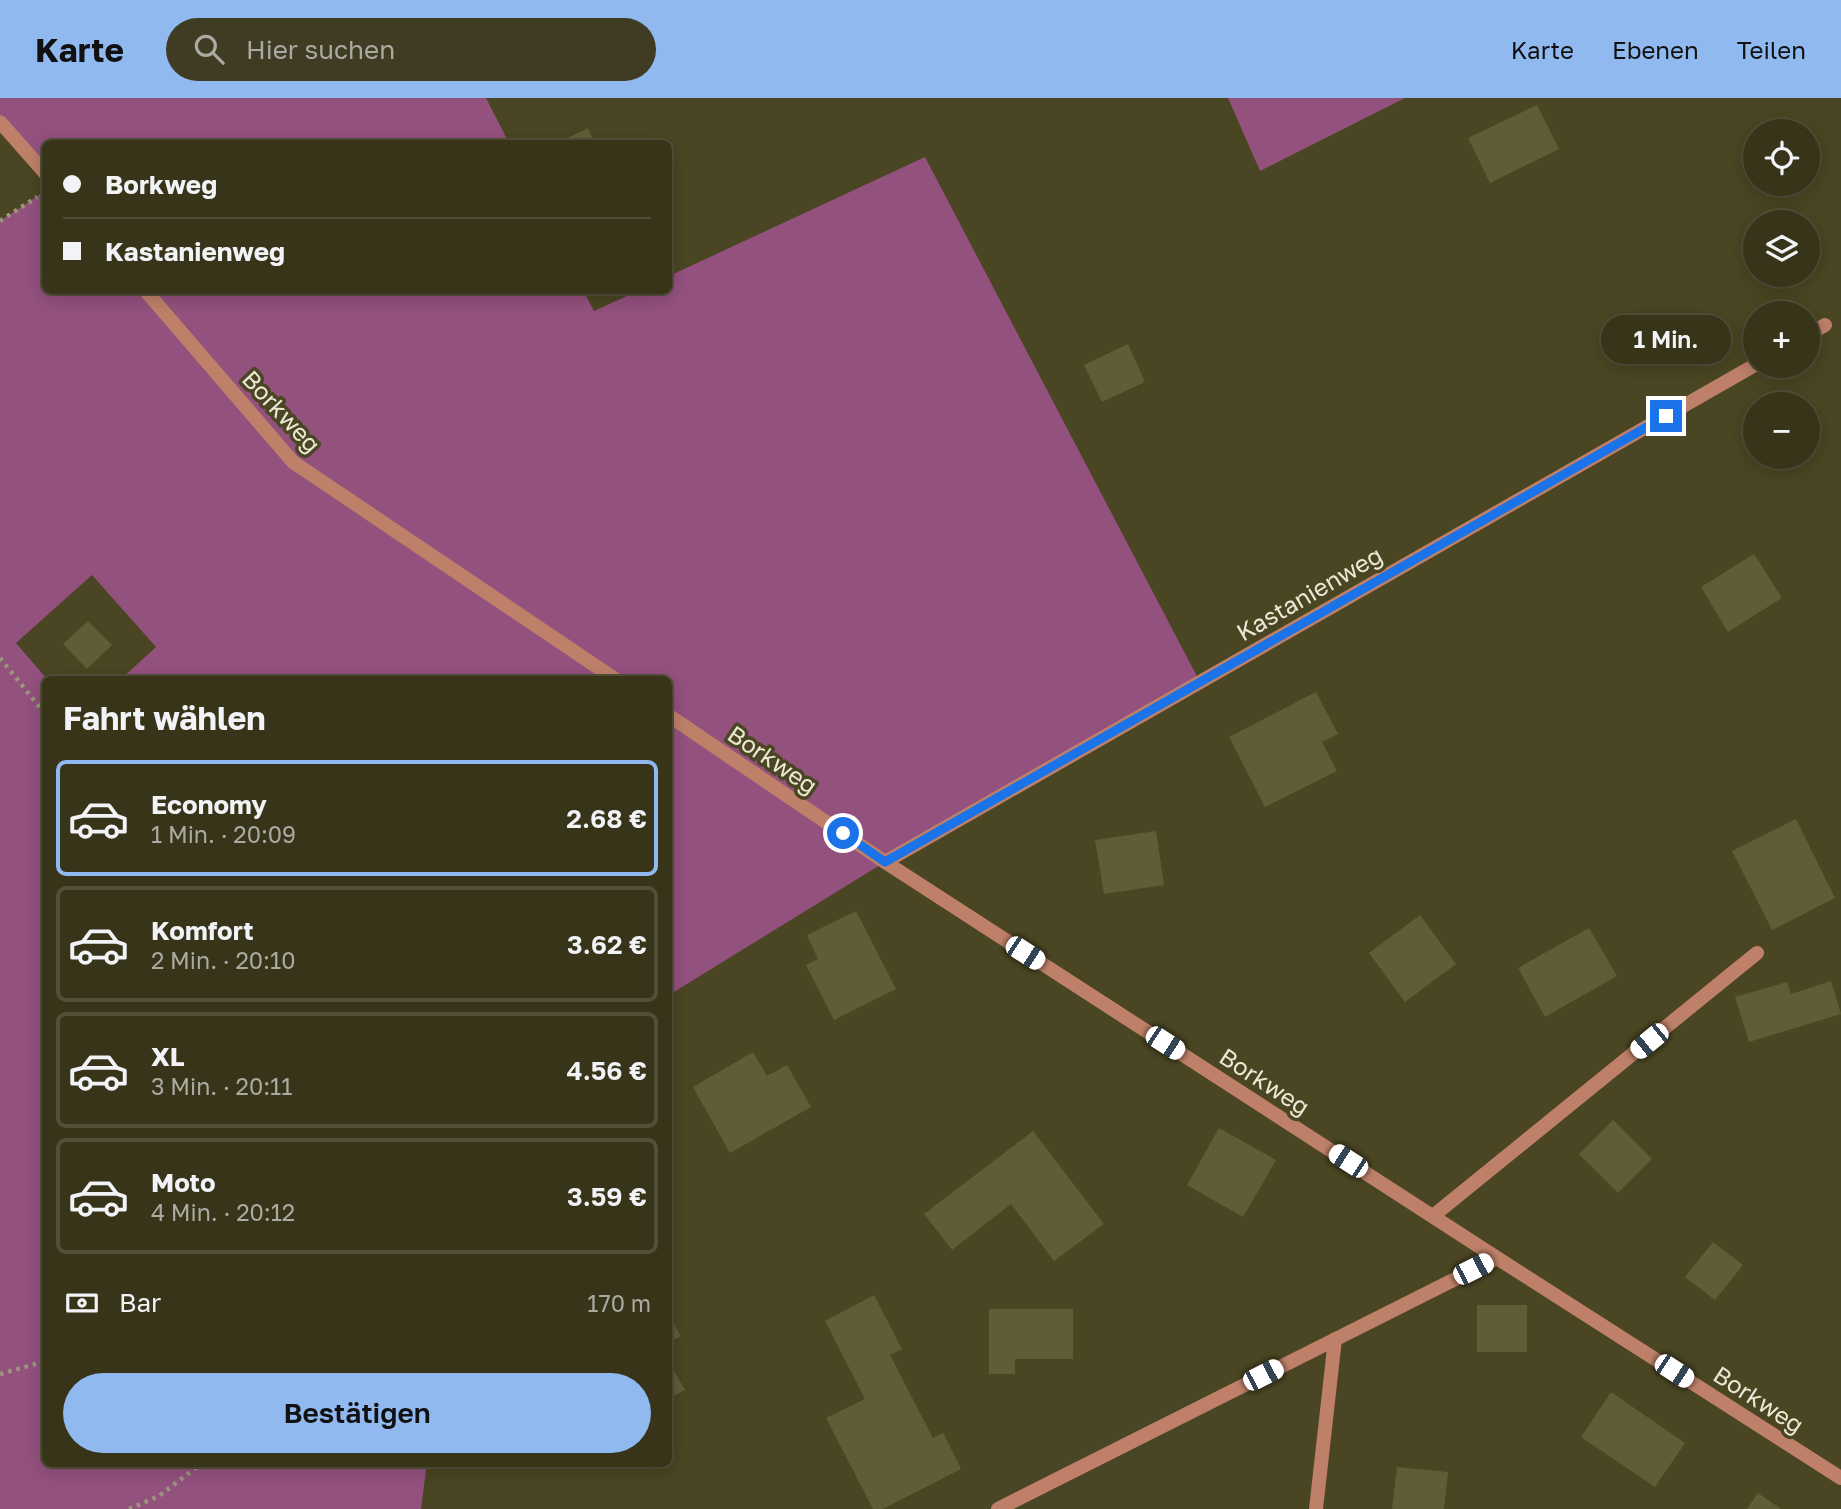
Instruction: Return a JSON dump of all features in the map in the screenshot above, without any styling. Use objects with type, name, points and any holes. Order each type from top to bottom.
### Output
[{"type":"street","points":[[0,122],[42,169]]},
{"type":"street","name":"Borkweg","points":[[148,294],[293,462],[611,676]]},
{"type":"street","points":[[1820,328],[1825,325]]},
{"type":"street","name":"Kastanienweg","points":[[885,862],[1743,372]]},
{"type":"street","name":"Borkweg","points":[[672,718],[885,862],[1841,1478]]},
{"type":"street","points":[[1433,1216],[1757,953]]},
{"type":"street","points":[[998,1509],[1497,1258]]},
{"type":"street","points":[[1316,1509],[1335,1339]]},
{"type":"path","points":[[0,221],[42,194]]},
{"type":"path","points":[[0,658],[42,710]]},
{"type":"path","points":[[0,1374],[42,1362]]},
{"type":"path","points":[[129,1509],[159,1496],[197,1467]]},
{"type":"shaded area","points":[[0,98],[486,98],[507,140],[42,140],[42,171],[0,122]]},
{"type":"shaded area","points":[[1228,98],[1405,98],[1260,171]]},
{"type":"shaded area","points":[[925,157],[1200,682],[885,862],[672,993],[672,676],[124,676],[156,647],[92,575],[16,643],[44,676],[42,676],[42,1467],[426,1467],[421,1509],[0,1509],[0,221],[42,193],[42,294],[585,294],[594,311],[631,294],[672,294],[672,275]]},
{"type":"building","points":[[1537,105],[1559,149],[1490,183],[1468,138]]},
{"type":"building","points":[[588,128],[593,140],[563,140]]},
{"type":"building","points":[[1128,344],[1145,382],[1102,402],[1084,365]]},
{"type":"building","points":[[1754,554],[1782,598],[1728,632],[1701,587]]},
{"type":"building","points":[[88,621],[112,645],[87,669],[63,644]]},
{"type":"building","points":[[1316,692],[1338,734],[1322,742],[1337,771],[1265,807],[1229,737]]},
{"type":"building","points":[[1796,819],[1835,898],[1772,930],[1732,851]]},
{"type":"building","points":[[1156,831],[1164,885],[1104,894],[1095,840]]},
{"type":"building","points":[[856,911],[896,989],[834,1020],[806,965],[818,959],[807,935]]},
{"type":"building","points":[[1420,915],[1456,964],[1405,1002],[1369,953]]},
{"type":"building","points":[[1589,928],[1617,976],[1545,1017],[1518,968]]},
{"type":"building","points":[[1831,981],[1841,1014],[1749,1042],[1735,997],[1787,982],[1791,994]]},
{"type":"building","points":[[753,1052],[767,1076],[787,1065],[811,1107],[730,1153],[693,1087]]},
{"type":"building","points":[[1613,1120],[1652,1159],[1618,1193],[1579,1154]]},
{"type":"building","points":[[1219,1128],[1276,1160],[1243,1217],[1187,1185]]},
{"type":"building","points":[[1033,1131],[1104,1224],[1054,1261],[1011,1204],[952,1250],[924,1214]]},
{"type":"building","points":[[1713,1242],[1743,1265],[1715,1300],[1685,1277]]},
{"type":"building","points":[[874,1295],[902,1349],[890,1355],[933,1438],[943,1433],[961,1469],[883,1509],[873,1509],[826,1418],[865,1399],[825,1321]]},
{"type":"building","points":[[1477,1305],[1527,1305],[1527,1352],[1477,1352]]},
{"type":"building","points":[[989,1309],[1073,1309],[1073,1359],[1015,1359],[1015,1374],[989,1374]]},
{"type":"building","points":[[672,1321],[681,1336],[672,1341]]},
{"type":"building","points":[[672,1368],[685,1390],[672,1397]]},
{"type":"building","points":[[1611,1392],[1685,1443],[1655,1487],[1581,1437]]},
{"type":"building","points":[[1397,1467],[1448,1472],[1444,1509],[1392,1509]]},
{"type":"building","points":[[1758,1493],[1781,1509],[1747,1509]]},
{"type":"route","points":[[843,833],[885,862],[1666,416]]}]
